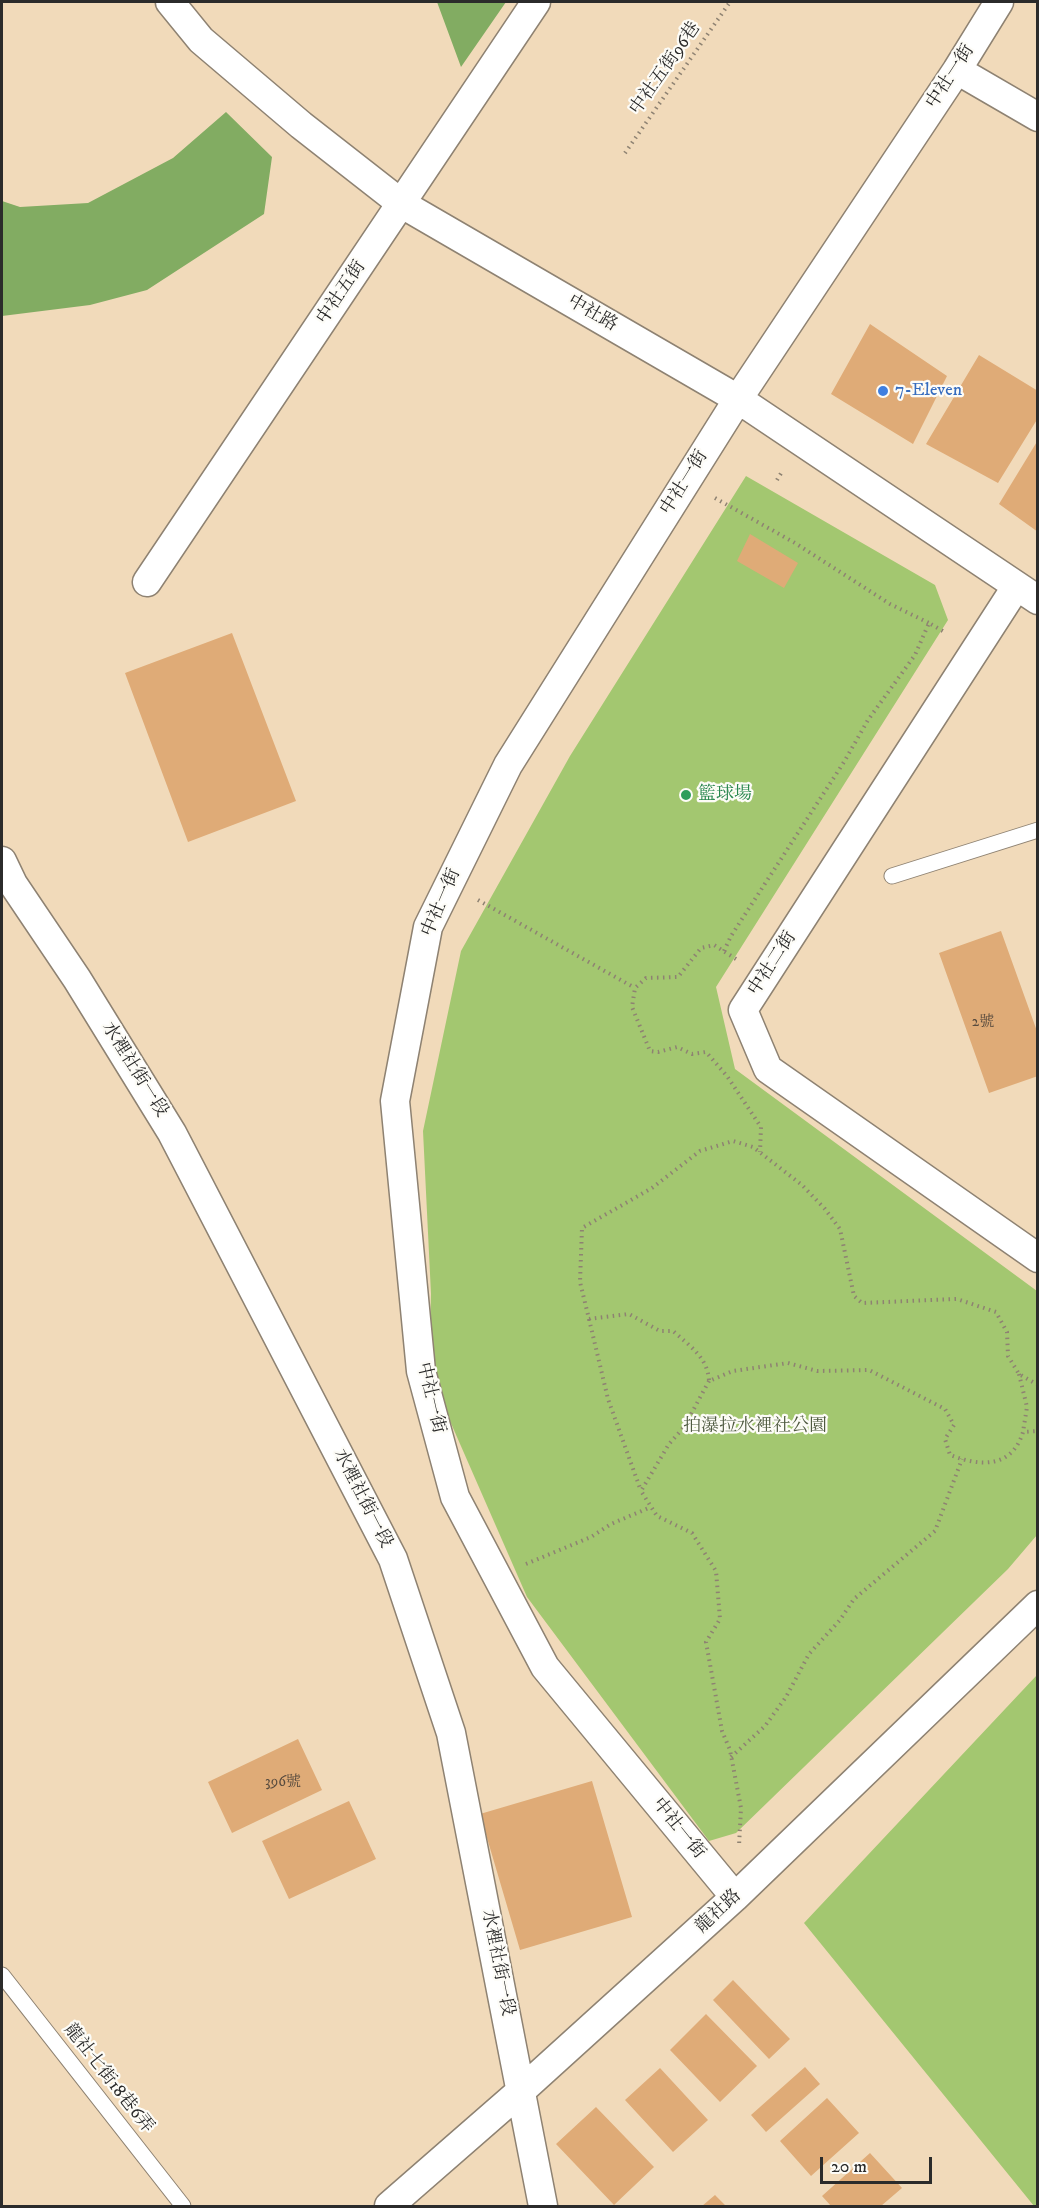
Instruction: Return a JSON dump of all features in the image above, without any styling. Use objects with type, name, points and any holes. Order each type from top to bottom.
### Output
[{"type":"street","name":"中社路","points":[[170,2],[201,40],[301,125],[402,204],[738,399],[1027,594]]},
{"type":"street","name":"中社五街","points":[[147,582],[536,2]]},
{"type":"street","name":"中社一街","points":[[735,1897],[545,1667],[455,1497],[422,1371],[395,1101],[428,927],[508,765],[738,399],[957,70],[999,2]]},
{"type":"street","points":[[957,70],[1038,117]]},
{"type":"street","name":"中社二街","points":[[1027,594],[743,1010],[768,1069],[1038,1258]]},
{"type":"street","name":"水裡社街一段","points":[[2,861],[13,884],[77,979],[172,1133],[393,1559],[451,1733],[543,2206]]},
{"type":"street","name":"龍社路","points":[[389,2206],[522,2090],[735,1897],[1038,1605]]},
{"type":"lane","points":[[892,876],[1038,830]]},
{"type":"lane","name":"龍社七街18巷6弄","points":[[2,1975],[183,2206]]},
{"type":"path","name":"中社五街96巷","points":[[625,153],[730,2]]},
{"type":"path","points":[[717,499],[795,543],[890,604],[948,634]]},
{"type":"path","points":[[724,951],[731,936],[844,762],[868,720],[915,655],[929,623]]},
{"type":"path","points":[[468,895],[635,988]]},
{"type":"path","points":[[740,961],[714,945],[701,948],[678,977],[646,978],[635,988],[632,1007],[650,1051],[658,1052],[677,1047],[692,1054],[706,1052],[722,1069],[761,1127],[760,1153]]},
{"type":"path","points":[[710,1381],[734,1371],[788,1363],[817,1371],[869,1370],[945,1409],[954,1425],[945,1439],[950,1455],[972,1463],[996,1461],[1010,1455],[1019,1447],[1027,1407],[1019,1374],[1008,1356],[1007,1332],[996,1312],[957,1299],[862,1303],[854,1296],[840,1229],[802,1185],[753,1147],[733,1141],[715,1145],[683,1162],[652,1188],[582,1228],[580,1282],[608,1399],[641,1491],[657,1516],[692,1533],[716,1571],[720,1619],[706,1642],[722,1731],[741,1808],[739,1848]]},
{"type":"path","points":[[589,1319],[629,1314],[660,1331],[673,1331],[705,1361],[708,1367],[710,1381],[690,1418],[669,1444],[641,1491]]},
{"type":"path","points":[[1019,1374],[1038,1385]]},
{"type":"path","points":[[1023,1432],[1038,1431]]},
{"type":"path","points":[[730,1756],[765,1726],[786,1697],[809,1654],[840,1620],[854,1599],[935,1531],[962,1459]]},
{"type":"path","points":[[523,1565],[651,1507]]},
{"type":"green space","points":[[437,2],[506,2],[461,67]]},
{"type":"green space","points":[[226,112],[272,157],[264,214],[147,290],[90,305],[2,316],[2,201],[20,207],[88,203],[173,158]]},
{"type":"green space","name":"拍瀑拉水裡社公園","points":[[746,476],[935,585],[948,620],[716,987],[735,1069],[1037,1291],[1037,1535],[1008,1569],[736,1833],[709,1841],[527,1597],[429,1373],[431,1294],[423,1131],[461,951],[570,756]]},
{"type":"green space","points":[[1037,1675],[1038,2206],[1034,2206],[804,1923]]},
{"type":"building","points":[[870,324],[947,376],[913,444],[831,394]]},
{"type":"building","points":[[979,355],[1038,391],[1038,418],[998,483],[926,444]]},
{"type":"building","points":[[1038,440],[1038,532],[999,504]]},
{"type":"building","points":[[750,534],[798,563],[784,588],[737,561]]},
{"type":"building","points":[[232,633],[296,801],[188,842],[125,673]]},
{"type":"building","points":[[1001,931],[1038,1034],[1038,1076],[989,1093],[939,953]]},
{"type":"building","points":[[298,1739],[322,1790],[232,1833],[208,1782]]},
{"type":"building","points":[[592,1781],[632,1917],[520,1950],[480,1814]]},
{"type":"building","points":[[349,1801],[376,1859],[289,1899],[262,1841]]},
{"type":"building","points":[[733,1980],[790,2039],[769,2059],[713,2000]]},
{"type":"building","points":[[706,2014],[757,2066],[720,2102],[670,2050]]},
{"type":"building","points":[[805,2067],[820,2084],[766,2132],[751,2115]]},
{"type":"building","points":[[660,2068],[708,2120],[673,2152],[625,2100]]},
{"type":"building","points":[[827,2098],[859,2133],[811,2176],[780,2141]]},
{"type":"building","points":[[596,2107],[654,2167],[614,2205],[556,2144]]},
{"type":"building","points":[[870,2153],[902,2188],[881,2206],[831,2206],[822,2196]]},
{"type":"building","points":[[715,2195],[726,2206],[702,2206]]},
{"type":"place","name":"7-Eleven","points":[[883,391]]},
{"type":"place","name":"籃球場","points":[[686,795]]}]
